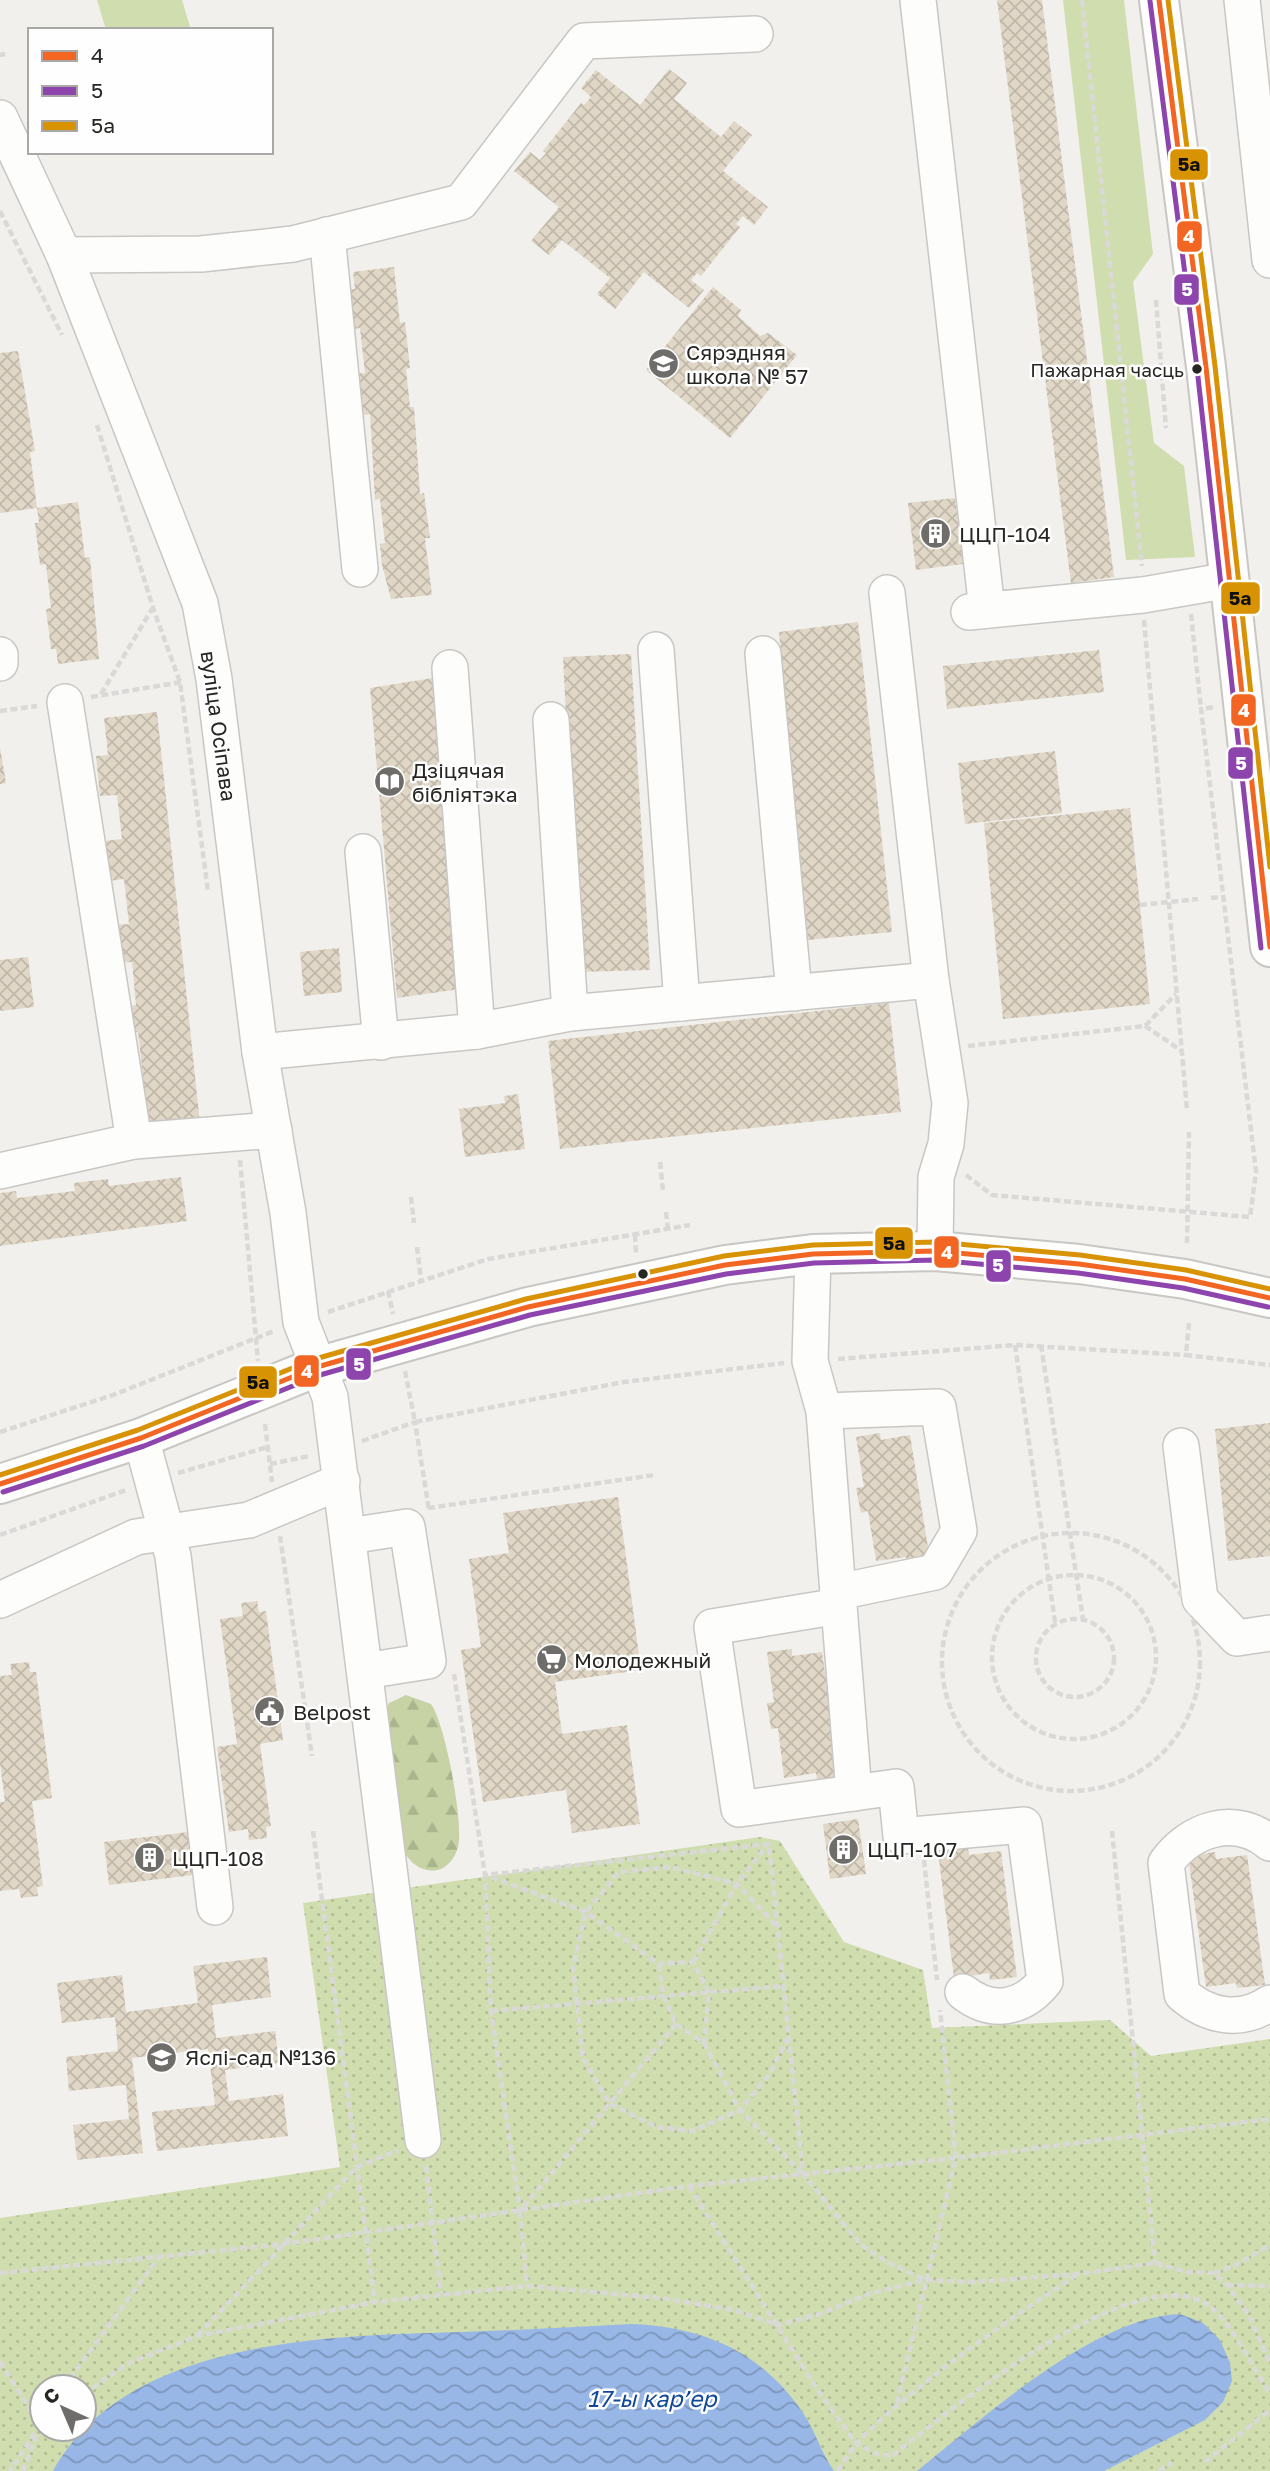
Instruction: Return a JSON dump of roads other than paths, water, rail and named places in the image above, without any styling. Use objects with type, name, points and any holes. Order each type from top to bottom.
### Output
[{"type":"main road","points":[[1159,0],[1230,580],[1259,742],[1270,947]]},
{"type":"main road","points":[[0,1484],[141,1438],[317,1367],[528,1307],[725,1265],[813,1254],[935,1251],[1079,1264],[1185,1279],[1270,1298]]},
{"type":"street","points":[[918,0],[978,611],[1143,595],[1230,580]]},
{"type":"street","points":[[1242,0],[1270,260]]},
{"type":"street","points":[[64,255],[201,254],[293,244],[461,202],[584,41],[755,34]]},
{"type":"street","name":"вуліца Осіпава","points":[[0,118],[64,255],[200,603],[214,679],[260,1052],[274,1130],[301,1322],[330,1397],[423,2140]]},
{"type":"street","points":[[327,235],[360,569]]},
{"type":"street","points":[[887,593],[931,980],[950,1103],[946,1144],[936,1177],[935,1251]]},
{"type":"street","points":[[656,650],[682,1003]]},
{"type":"street","points":[[763,654],[794,993]]},
{"type":"street","points":[[0,655],[0,663]]},
{"type":"street","points":[[450,668],[477,1031]]},
{"type":"street","points":[[65,702],[134,1141]]},
{"type":"street","points":[[551,720],[570,1013]]},
{"type":"street","points":[[363,852],[382,1042]]},
{"type":"street","points":[[260,1052],[477,1031],[570,1013],[931,980]]},
{"type":"street","points":[[0,1171],[134,1141],[274,1130]]},
{"type":"street","points":[[813,1254],[810,1361],[824,1411],[854,1793]]},
{"type":"street","points":[[824,1411],[938,1407],[959,1531],[935,1572],[838,1599],[712,1627],[738,1809],[896,1787],[901,1836],[1024,1825],[1045,1981],[1028,1999],[1003,2007],[947,1996]]},
{"type":"street","points":[[141,1438],[173,1556],[215,1907]]},
{"type":"street","points":[[1181,1446],[1200,1599],[1237,1638],[1270,1633]]},
{"type":"street","points":[[0,1600],[136,1536],[249,1520],[339,1466]]},
{"type":"street","points":[[349,1536],[407,1527],[428,1661],[365,1671]]},
{"type":"street","points":[[1270,1843],[1242,1829],[1216,1828],[1182,1843],[1166,1863],[1182,1994],[1207,2011],[1221,2015],[1249,2013],[1270,2003]]},
{"type":"water","points":[[1180,2314],[1203,2323],[1220,2340],[1230,2363],[1232,2381],[1223,2402],[1205,2420],[1104,2471],[917,2471],[1007,2399],[1076,2351],[1112,2332],[1147,2319]]},
{"type":"water","name":"17-ы кар’ер","points":[[632,2324],[658,2326],[707,2337],[729,2347],[750,2359],[787,2392],[812,2428],[834,2471],[53,2471],[74,2443],[98,2443],[98,2418],[129,2394],[180,2370],[235,2353],[352,2337]]},
{"type":"place","name":"Сярэдняя школа № 57","points":[[663,364]]},
{"type":"place","name":"Пажарная часць","points":[[1197,369]]},
{"type":"place","name":"ЦЦП-104","points":[[936,534]]},
{"type":"place","name":"Дзіцячая бібліятэка","points":[[389,782]]},
{"type":"place","name":"Молодежный","points":[[551,1660]]},
{"type":"place","name":"Belpost","points":[[270,1712]]},
{"type":"place","name":"ЦЦП-107","points":[[844,1849]]},
{"type":"place","name":"ЦЦП-108","points":[[149,1858]]},
{"type":"place","name":"Яслі-сад №136","points":[[162,2057]]}]
